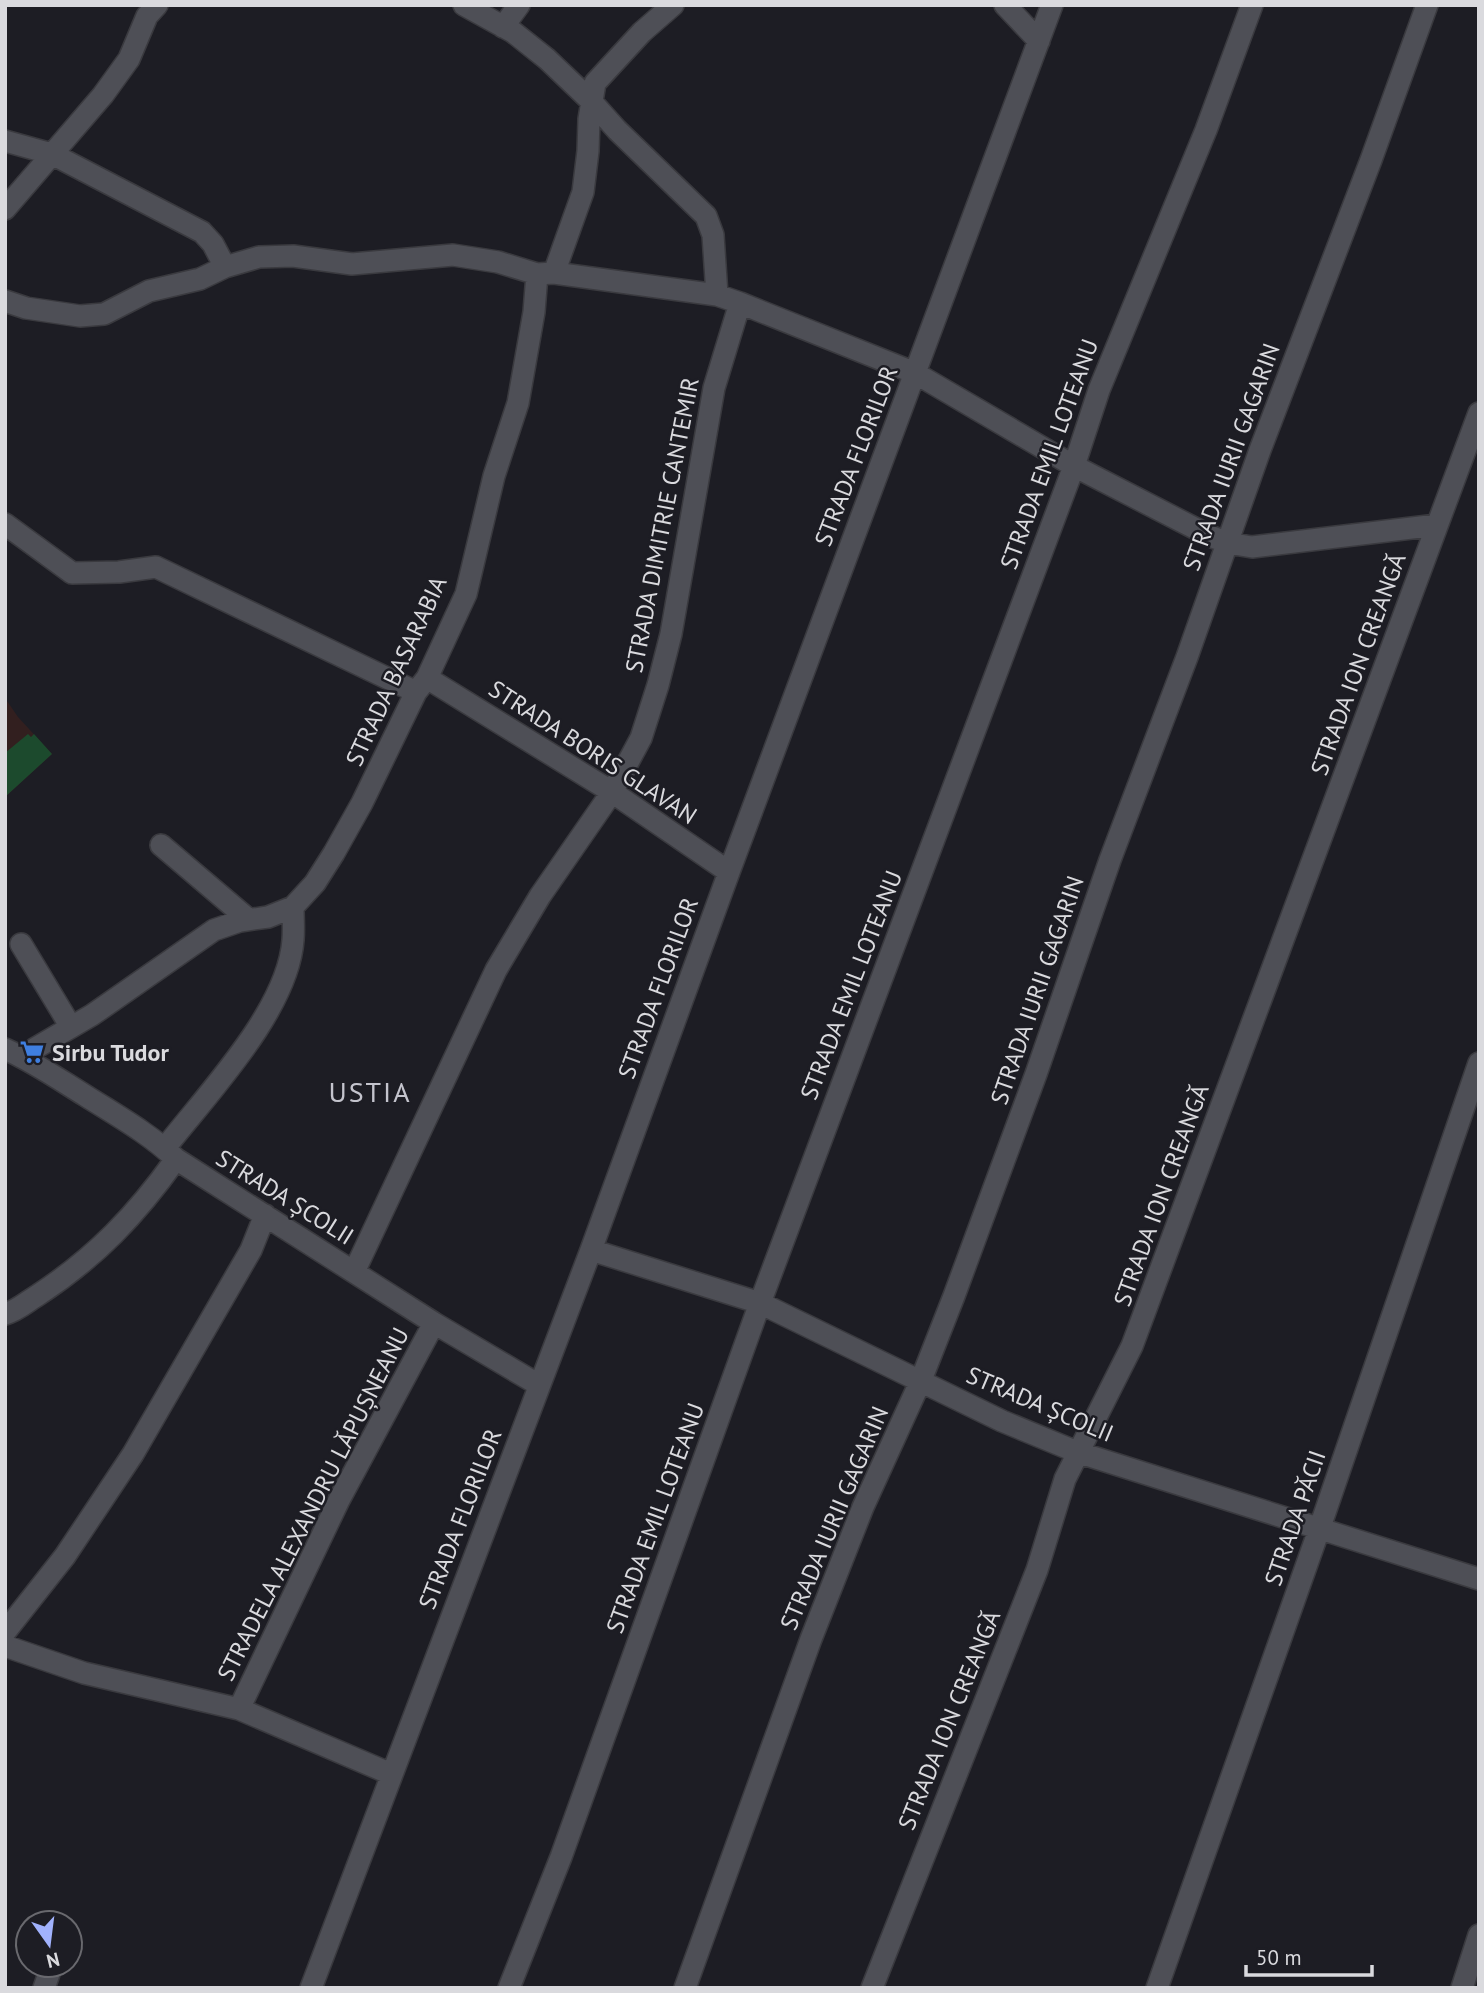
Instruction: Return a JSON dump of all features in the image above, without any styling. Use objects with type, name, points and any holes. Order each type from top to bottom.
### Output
[{"type":"street","points":[[5,209],[103,95],[129,59],[147,16],[157,5]]},
{"type":"street","points":[[464,5],[503,27],[547,59],[706,216],[713,235],[718,295]]},
{"type":"street","points":[[503,27],[519,5]]},
{"type":"street","name":"STRADA BASARABIA","points":[[293,907],[314,883],[334,853],[362,803],[466,594],[494,476],[518,403],[534,312],[545,273],[583,192],[595,83],[642,32],[673,5]]},
{"type":"street","points":[[1005,5],[1039,41]]},
{"type":"street","name":"STRADA FLORILOR","points":[[311,1988],[591,1250],[1052,5]]},
{"type":"street","name":"STRADA EMIL LOTEANU","points":[[509,1988],[561,1857],[760,1303],[1074,466],[1099,390],[1206,130],[1252,5]]},
{"type":"street","name":"STRADA IURII GAGARIN","points":[[685,1988],[821,1615],[863,1507],[921,1380],[1031,1087],[1110,860],[1187,657],[1260,450],[1427,5]]},
{"type":"street","points":[[5,142],[52,154],[202,232],[213,244],[225,267]]},
{"type":"street","points":[[5,301],[26,308],[80,316],[104,314],[149,291],[200,279],[225,267],[259,257],[293,256],[352,264],[453,255],[545,273],[718,295],[915,373],[1074,466],[1228,543],[1252,547],[1437,526]]},
{"type":"street","name":"STRADA DIMITRIE CANTEMIR","points":[[354,1272],[496,970],[540,896],[612,792],[641,738],[659,685],[671,634],[714,388],[740,303]]},
{"type":"street","name":"STRADA ION CREANGĂ","points":[[872,1988],[1037,1570],[1065,1479],[1132,1346],[1479,412]]},
{"type":"street","name":"STRADA BORIS GLAVAN","points":[[5,524],[72,573],[119,572],[156,567],[421,685],[612,792],[729,872]]},
{"type":"street","points":[[162,845],[248,919]]},
{"type":"street","points":[[5,1314],[52,1285],[105,1244],[148,1199],[171,1154],[271,1009],[285,974],[293,942],[293,907],[268,917],[248,919],[214,930],[137,985],[71,1027],[13,1053]]},
{"type":"street","points":[[21,944],[71,1027]]},
{"type":"street","name":"STRADA ȘCOLII","points":[[13,1053],[434,1323],[539,1385]]},
{"type":"street","name":"STRADA PĂCII","points":[[1157,1988],[1320,1528],[1479,1063]]},
{"type":"street","points":[[5,1632],[65,1556],[133,1454],[251,1251],[265,1216]]},
{"type":"street","name":"STRADA ȘCOLII","points":[[591,1250],[760,1303],[1002,1421],[1077,1452],[1479,1579]]},
{"type":"street","name":"STRADELA ALEXANDRU LĂPUȘNEANU","points":[[239,1709],[339,1500],[434,1323]]},
{"type":"street","points":[[5,1646],[84,1673],[239,1709],[391,1774]]},
{"type":"street","points":[[1462,1988],[1479,1936]]},
{"type":"shaded area","points":[[5,698],[18,717],[52,754],[5,797]]},
{"type":"green space","points":[[28,734],[31,737],[34,734],[52,754],[5,797],[5,753]]},
{"type":"place","name":"Sirbu Tudor","points":[[32,1052]]},
{"type":"district","name":"USTIA","points":[[370,1091]]}]
